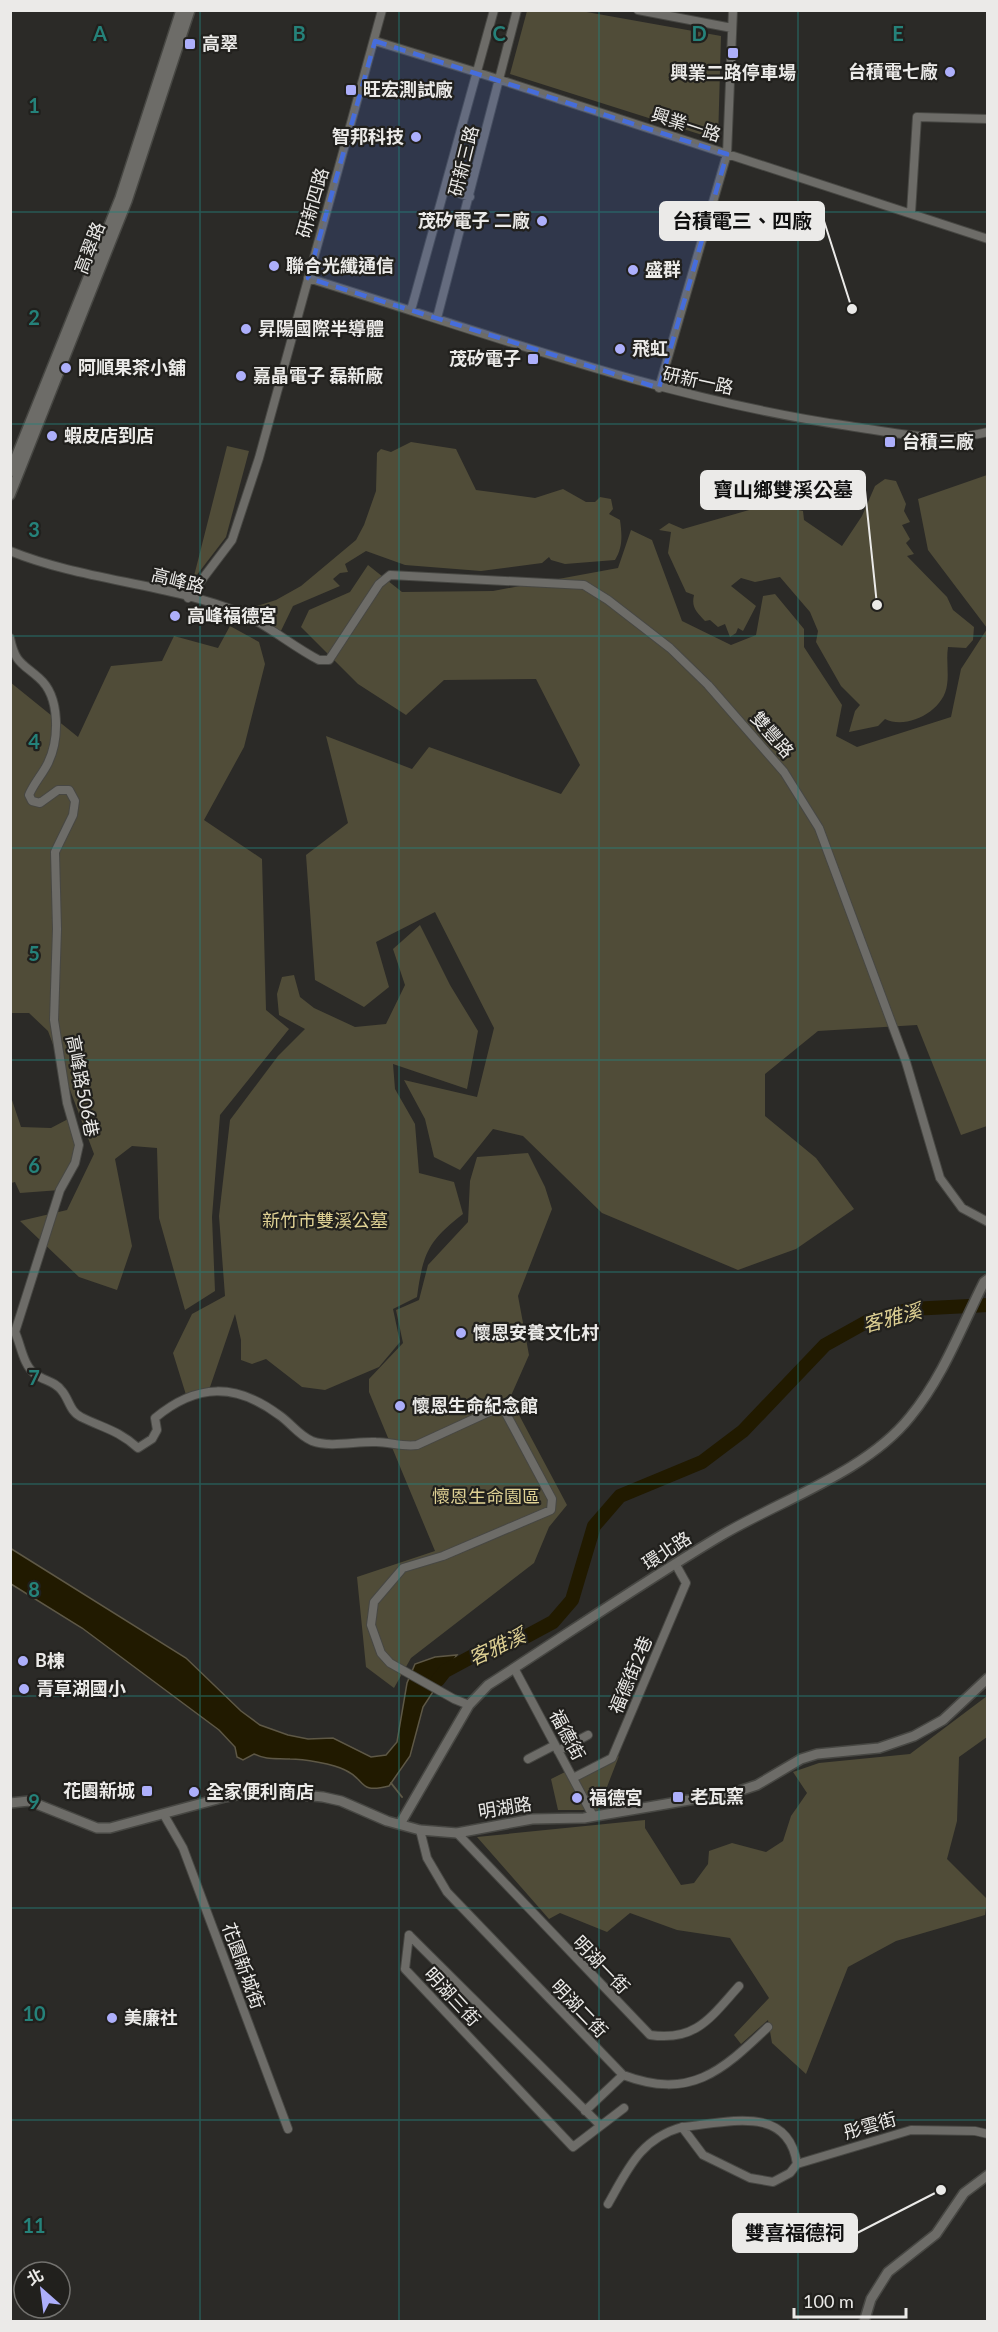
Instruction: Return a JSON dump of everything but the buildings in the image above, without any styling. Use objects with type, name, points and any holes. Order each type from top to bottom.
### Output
[{"type":"street","name":"高翠路","points":[[10,472],[120,198],[180,10]]},
{"type":"street","name":"高翠路","points":[[10,495],[127,201],[190,10]]},
{"type":"street","name":"研新四路","points":[[188,598],[232,540],[259,458],[382,10]]},
{"type":"street","name":"研新三路","points":[[411,310],[461,128],[479,72],[494,10]]},
{"type":"street","name":"研新三路","points":[[437,318],[517,10]]},
{"type":"street","points":[[638,10],[732,28]]},
{"type":"street","points":[[659,388],[727,154],[733,10]]},
{"type":"street","name":"興業一路","points":[[375,41],[479,72],[987,239]]},
{"type":"street","points":[[911,213],[917,117],[987,119]]},
{"type":"street","points":[[446,189],[470,197]]},
{"type":"street","name":"研新一路","points":[[308,278],[659,388],[818,422],[940,440],[987,432]]},
{"type":"street","name":"高峰路","points":[[10,551],[76,572],[188,598],[240,613],[292,646],[319,660],[329,660]]},
{"type":"street","name":"雙豐路","points":[[329,660],[379,584],[390,575],[400,573],[584,585],[608,600],[670,648],[708,684],[784,772],[819,828],[906,1062],[940,1178],[962,1208],[987,1222]]},
{"type":"street","name":"高峰路506巷","points":[[10,638],[13,655],[41,679],[48,691],[56,719],[57,733],[48,763],[34,781],[29,795],[32,801],[40,802],[58,790],[69,790],[75,801],[73,815],[55,852],[57,929],[54,1020],[67,1103],[79,1145],[75,1162],[60,1190],[15,1332],[23,1354],[35,1374],[54,1383],[64,1392],[69,1406],[79,1417],[112,1429],[138,1448],[152,1438],[157,1430],[155,1418],[171,1404],[198,1393],[235,1391],[249,1396],[283,1417],[313,1441],[389,1443],[404,1447],[417,1445],[501,1406],[552,1499],[553,1506],[546,1513],[397,1572],[374,1602],[371,1625],[381,1653],[401,1671],[469,1705]]},
{"type":"street","name":"環北路","points":[[400,1824],[469,1705],[488,1685],[723,1535],[846,1468],[889,1438],[910,1418],[945,1366],[964,1321],[986,1280]]},
{"type":"street","name":"福德街2巷","points":[[573,1778],[612,1758],[686,1583],[676,1565]]},
{"type":"street","name":"福德街","points":[[514,1668],[593,1816]]},
{"type":"street","name":"明湖路","points":[[10,1803],[29,1801],[97,1828],[110,1828],[164,1815],[225,1797],[273,1791],[341,1801],[387,1821],[420,1830],[457,1833],[532,1819],[593,1816],[736,1792],[757,1785],[801,1759],[817,1754],[899,1743],[943,1720],[987,1678]]},
{"type":"street","points":[[528,1760],[588,1735]]},
{"type":"street","name":"花園新城街","points":[[164,1815],[183,1848],[288,2129]]},
{"type":"street","name":"明湖二街","points":[[420,1830],[427,1858],[447,1892],[623,2075],[655,2085],[675,2086],[694,2082],[717,2071],[768,2027]]},
{"type":"street","name":"明湖一街","points":[[457,1833],[650,2035],[670,2038],[695,2031],[739,1986]]},
{"type":"street","name":"明湖三街","points":[[600,2125],[409,1935],[405,1969],[573,2147],[624,2108]]},
{"type":"street","points":[[585,2111],[623,2075]]},
{"type":"street","points":[[608,2204],[638,2152],[672,2130],[682,2127],[752,2120],[772,2124],[789,2138],[795,2151],[797,2164]]},
{"type":"street","name":"彤雲街","points":[[682,2127],[702,2155],[750,2178],[773,2182],[790,2173],[797,2164],[911,2130],[975,2131],[987,2134]]},
{"type":"street","points":[[864,2322],[872,2299],[888,2272],[936,2234],[964,2193],[987,2175]]},
{"type":"highlighted area","points":[[375,41],[727,154],[659,388],[308,278]]},
{"type":"green space","points":[[527,11],[581,11],[721,36],[718,140],[510,74]]},
{"type":"green space","points":[[411,442],[456,449],[476,490],[535,498],[563,489],[586,502],[595,502],[600,497],[611,499],[613,509],[609,514],[620,520],[621,546],[618,555],[615,560],[565,564],[551,560],[549,557],[542,563],[481,571],[405,565],[366,551],[345,564],[348,572],[340,573],[333,579],[340,586],[293,606],[278,637],[254,620],[257,606],[276,600],[301,586],[356,540],[376,491],[377,453],[381,449],[391,452]]},
{"type":"green space","points":[[227,446],[249,451],[226,537],[193,580]]},
{"type":"green space","points":[[988,475],[987,628],[928,550],[918,499]]},
{"type":"green space","points":[[885,479],[896,481],[906,504],[904,511],[910,522],[902,525],[910,539],[906,543],[914,554],[907,556],[947,597],[953,610],[974,627],[973,640],[966,648],[948,647],[947,685],[939,703],[932,710],[913,720],[894,722],[885,719],[878,726],[849,732],[855,711],[860,705],[841,686],[816,642],[818,631],[810,612],[780,577],[755,582],[741,578],[731,586],[756,606],[743,631],[738,628],[736,633],[730,637],[725,624],[718,627],[710,620],[705,621],[695,610],[694,595],[686,592],[668,553],[671,532],[659,530],[669,523],[683,529],[770,504],[803,511],[804,520],[842,546],[862,516],[875,486]]},
{"type":"green space","points":[[631,530],[652,540],[682,621],[731,645],[756,635],[763,596],[775,594],[804,629],[804,647],[842,705],[836,736],[857,747],[951,717],[961,669],[987,629],[987,1126],[961,1135],[917,1025],[818,1031],[765,1074],[765,1116],[816,1158],[854,1209],[796,1249],[738,1270],[602,1213],[523,1136],[493,1129],[460,1170],[434,1157],[425,1119],[404,1080],[477,1097],[494,1028],[435,912],[376,942],[389,987],[364,1007],[315,980],[306,855],[348,823],[326,736],[412,769],[429,747],[561,794],[580,765],[536,679],[444,680],[406,715],[358,684],[301,627],[309,610],[350,592],[368,565],[402,592],[493,591],[618,568]]},
{"type":"green space","points":[[230,626],[259,642],[265,664],[244,747],[204,820],[262,859],[266,1010],[289,1029],[220,1115],[212,1217],[215,1291],[185,1310],[159,1218],[157,1148],[132,1146],[115,1159],[132,1246],[117,1290],[79,1277],[20,1221],[67,1210],[94,1154],[48,1031],[29,1013],[11,1013],[10,682],[78,737],[111,666],[162,661],[174,636],[218,648]]},
{"type":"green space","name":"新竹市雙溪公墓","points":[[420,925],[450,985],[478,1031],[467,1089],[393,1064],[395,1089],[415,1124],[419,1173],[454,1182],[463,1214],[442,1232],[429,1249],[422,1269],[417,1297],[393,1309],[400,1342],[379,1367],[325,1390],[302,1387],[266,1359],[252,1364],[241,1360],[241,1340],[235,1314],[208,1393],[187,1398],[173,1353],[192,1314],[225,1296],[219,1216],[230,1120],[278,1056],[305,1029],[279,1015],[277,994],[282,977],[294,975],[300,997],[314,1008],[355,1027],[386,1024],[405,985],[393,949]]},
{"type":"green space","points":[[11,1097],[21,1127],[51,1128],[70,1118],[79,1145],[60,1190],[20,1193],[15,1182],[11,1183]]},
{"type":"green space","name":"懷恩生命園區","points":[[528,1153],[545,1187],[552,1209],[518,1296],[529,1355],[510,1398],[567,1505],[549,1527],[534,1563],[411,1658],[394,1688],[366,1667],[357,1577],[435,1551],[369,1392],[369,1379],[403,1343],[396,1310],[419,1300],[428,1265],[468,1222],[470,1181],[477,1157]]},
{"type":"green space","points":[[987,1696],[987,1737],[959,1757],[957,1821],[947,1859],[987,1899],[985,1915],[896,1941],[848,1967],[806,2074],[772,2043],[768,2020],[741,2044],[734,2035],[769,1998],[730,1938],[677,1930],[630,1913],[607,1932],[560,1913],[549,1919],[477,1837],[645,1820],[645,1828],[681,1885],[694,1883],[708,1864],[709,1851],[732,1843],[766,1852],[783,1841],[791,1816],[807,1793],[793,1772],[819,1763],[910,1754]]},
{"type":"green space","points":[[619,1756],[598,1810],[558,1810],[551,1779],[565,1772],[571,1782]]},
{"type":"shaded area","name":"客雅溪","points":[[10,1548],[186,1658],[241,1711],[260,1725],[308,1739],[333,1738],[371,1757],[386,1755],[397,1742],[407,1683],[415,1664],[435,1657],[457,1655],[423,1707],[410,1756],[389,1786],[367,1787],[345,1770],[318,1762],[267,1758],[254,1754],[243,1760],[237,1757],[235,1747],[219,1730],[82,1628],[11,1584]]},
{"type":"waterway","name":"客雅溪","points":[[438,1680],[445,1671],[484,1650],[527,1636],[553,1622],[572,1600],[594,1526],[620,1496],[702,1462],[743,1431],[825,1345],[868,1321],[911,1309],[988,1305]]},
{"type":"waterway","points":[[391,1783],[402,1797]]},
{"type":"place","name":"高翠","points":[[190,44]]},
{"type":"place","name":"興業二路停車場","points":[[733,53]]},
{"type":"place","name":"台積電七廠","points":[[950,72]]},
{"type":"place","name":"旺宏測試廠","points":[[351,90]]},
{"type":"place","name":"智邦科技","points":[[416,137]]},
{"type":"place","name":"茂矽電子 二廠","points":[[542,221]]},
{"type":"place","name":"聯合光纖通信","points":[[274,266]]},
{"type":"place","name":"盛群","points":[[633,270]]},
{"type":"place","name":"台積電三、四廠","points":[[852,309]]},
{"type":"place","name":"昇陽國際半導體","points":[[246,329]]},
{"type":"place","name":"飛虹","points":[[620,349]]},
{"type":"place","name":"茂矽電子","points":[[533,359]]},
{"type":"place","name":"阿順果茶小舖","points":[[66,368]]},
{"type":"place","name":"嘉晶電子 磊新廠","points":[[241,376]]},
{"type":"place","name":"蝦皮店到店","points":[[52,436]]},
{"type":"place","name":"台積三廠","points":[[890,442]]},
{"type":"place","name":"寶山鄉雙溪公墓","points":[[877,605]]},
{"type":"place","name":"高峰福德宮","points":[[175,616]]},
{"type":"place","name":"懷恩安養文化村","points":[[461,1333]]},
{"type":"place","name":"懷恩生命紀念館","points":[[400,1406]]},
{"type":"place","name":"B棟","points":[[23,1661]]},
{"type":"place","name":"青草湖國小","points":[[24,1689]]},
{"type":"place","name":"花園新城","points":[[147,1791]]},
{"type":"place","name":"全家便利商店","points":[[194,1792]]},
{"type":"place","name":"老瓦窯","points":[[678,1797]]},
{"type":"place","name":"福德宮","points":[[577,1798]]},
{"type":"place","name":"美廉社","points":[[112,2018]]},
{"type":"place","name":"雙喜福德祠","points":[[941,2190]]}]
